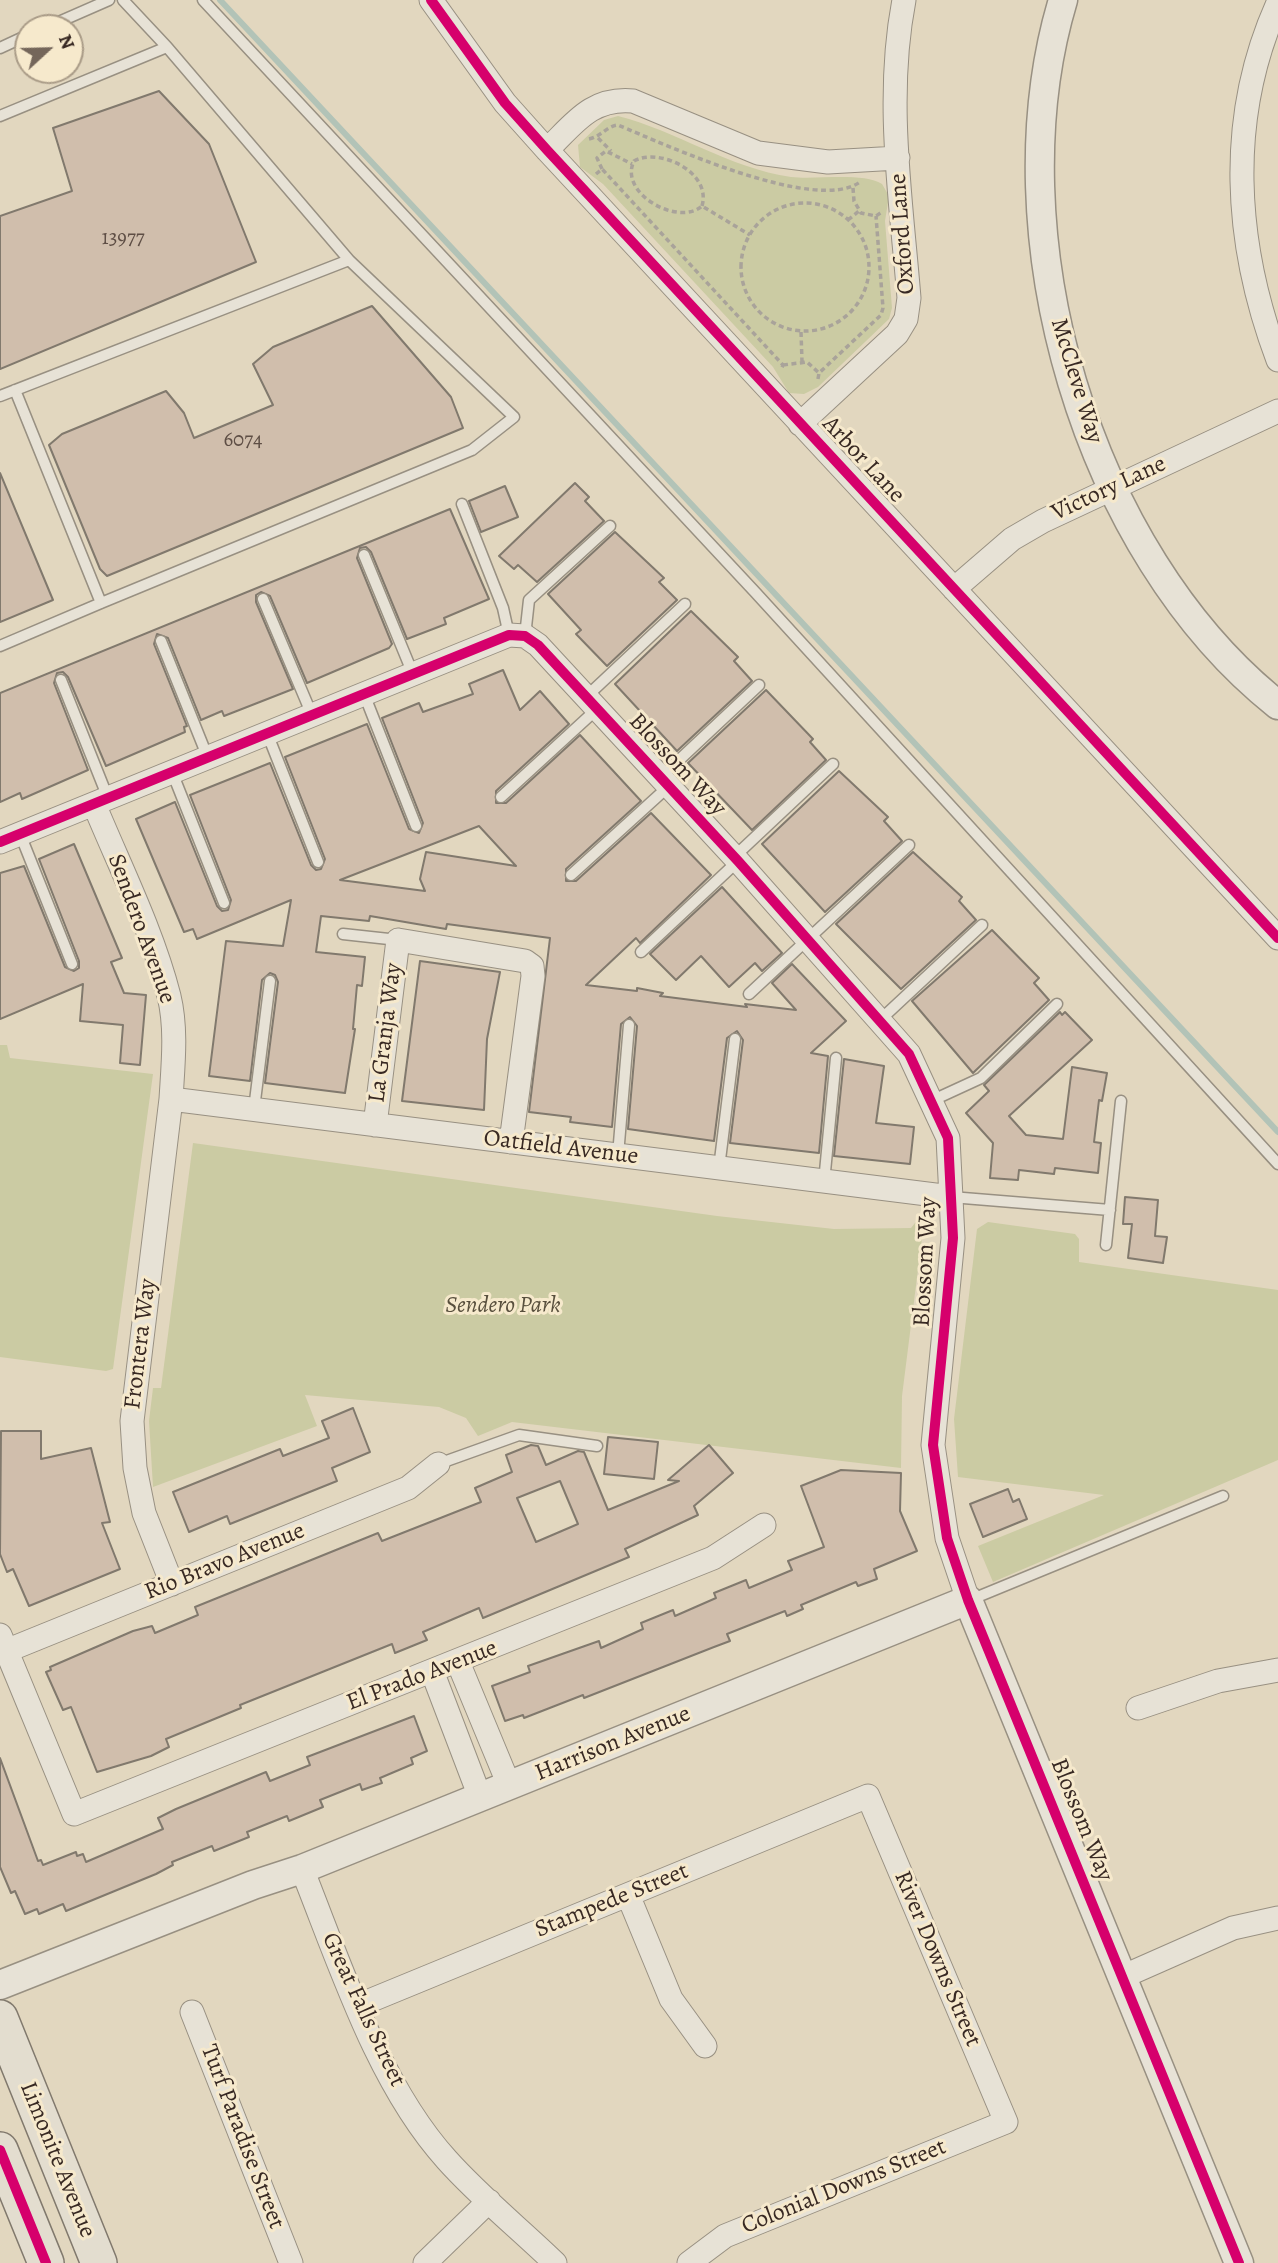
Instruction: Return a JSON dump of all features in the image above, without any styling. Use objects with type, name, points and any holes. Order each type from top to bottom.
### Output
[{"type":"main road","name":"Limonite Avenue","points":[[0,2018],[99,2263]]},
{"type":"main road","name":"Limonite Avenue","points":[[0,2150],[46,2263]]},
{"type":"street","name":"Arbor Lane","points":[[430,0],[505,103],[547,150],[1278,938]]},
{"type":"street","name":"Oxford Lane","points":[[800,424],[897,334],[906,319],[909,298],[898,158],[895,54],[904,0]]},
{"type":"street","name":"McCleve Way","points":[[1059,1],[1039,136],[1043,245],[1064,352],[1080,404],[1113,487],[1132,526],[1190,613],[1230,660],[1278,705]]},
{"type":"street","points":[[1278,3],[1248,94],[1241,153],[1241,197],[1247,249],[1260,307],[1278,359]]},
{"type":"street","points":[[547,150],[586,112],[600,103],[617,100],[633,101],[758,153],[828,162],[898,158]]},
{"type":"street","name":"Victory Lane","points":[[954,589],[1012,539],[1063,510],[1278,411]]},
{"type":"street","points":[[7,837],[413,674],[517,636]]},
{"type":"street","name":"Blossom Way","points":[[517,636],[538,645],[736,859],[909,1054],[948,1138],[953,1238],[933,1445],[947,1538],[968,1600],[1239,2263]]},
{"type":"street","name":"Sendero Avenue","points":[[101,801],[170,998],[174,1050],[171,1099]]},
{"type":"street","points":[[398,940],[525,961],[532,966],[533,976],[511,1142]]},
{"type":"street","name":"La Granja Way","points":[[375,1125],[398,940]]},
{"type":"street","name":"Oatfield Avenue","points":[[171,1099],[951,1197]]},
{"type":"street","name":"Frontera Way","points":[[171,1099],[132,1421],[135,1468],[144,1513],[172,1584]]},
{"type":"street","name":"Rio Bravo Avenue","points":[[3,1643],[172,1584],[408,1488],[438,1464]]},
{"type":"street","name":"El Prado Avenue","points":[[3,1643],[74,1814],[713,1558],[764,1525]]},
{"type":"street","name":"Harrison Avenue","points":[[0,1985],[253,1885],[302,1869],[968,1600]]},
{"type":"street","points":[[458,1662],[509,1786]]},
{"type":"street","points":[[1138,1708],[1218,1681],[1278,1670]]},
{"type":"street","points":[[432,1671],[480,1797]]},
{"type":"street","name":"Stampede Street","points":[[357,2006],[868,1797]]},
{"type":"street","name":"River Downs Street","points":[[868,1797],[1006,2122]]},
{"type":"street","name":"Great Falls Street","points":[[302,1869],[357,2006],[389,2075],[446,2159],[555,2263]]},
{"type":"street","points":[[628,1895],[671,1999],[705,2046]]},
{"type":"street","points":[[1122,1976],[1233,1928],[1278,1918]]},
{"type":"street","name":"Turf Paradise Street","points":[[192,2012],[291,2263]]},
{"type":"street","name":"Colonial Downs Street","points":[[689,2263],[725,2236],[1006,2122]]},
{"type":"street","points":[[425,2263],[489,2201]]},
{"type":"lane","points":[[77,14],[109,0]]},
{"type":"lane","points":[[0,646],[472,450],[514,417],[349,260],[167,47],[123,0]]},
{"type":"lane","points":[[204,0],[755,592],[1278,1164]]},
{"type":"lane","points":[[0,116],[167,47]]},
{"type":"lane","points":[[0,396],[349,260]]},
{"type":"lane","points":[[15,390],[101,603]]},
{"type":"lane","points":[[462,504],[503,608],[517,636]]},
{"type":"lane","points":[[517,636],[529,600],[610,526]]},
{"type":"lane","points":[[364,555],[413,674]]},
{"type":"lane","points":[[263,599],[312,715]]},
{"type":"lane","points":[[501,797],[685,604]]},
{"type":"lane","points":[[160,641],[208,758]]},
{"type":"lane","points":[[61,680],[101,801]]},
{"type":"lane","points":[[570,875],[759,685]]},
{"type":"lane","points":[[364,694],[416,826]]},
{"type":"lane","points":[[268,733],[318,862]]},
{"type":"lane","points":[[641,952],[833,764]]},
{"type":"lane","points":[[172,772],[224,903]]},
{"type":"lane","points":[[7,837],[72,964]]},
{"type":"lane","points":[[750,994],[909,845]]},
{"type":"lane","points":[[879,1021],[982,925]]},
{"type":"lane","points":[[343,934],[398,940]]},
{"type":"lane","points":[[254,1109],[270,981]]},
{"type":"lane","points":[[931,1101],[981,1078],[1057,1004]]},
{"type":"lane","points":[[618,1155],[629,1025]]},
{"type":"lane","points":[[719,1168],[735,1039]]},
{"type":"lane","points":[[824,1182],[836,1058]]},
{"type":"lane","points":[[1105,1245],[1121,1101]]},
{"type":"lane","points":[[951,1197],[1110,1210]]},
{"type":"lane","points":[[438,1464],[519,1435],[597,1446]]},
{"type":"lane","name":"Harrison Avenue","points":[[968,1600],[1223,1496]]},
{"type":"path","points":[[598,138],[608,128],[618,125],[751,178],[790,186],[853,188],[867,181]]},
{"type":"path","points":[[583,143],[591,138],[598,138],[611,151],[632,164]]},
{"type":"path","points":[[611,151],[598,155],[597,161],[602,169],[783,365]]},
{"type":"path","points":[[632,164],[646,156],[676,163],[701,185],[702,206]]},
{"type":"path","points":[[632,164],[634,183],[660,207],[684,214],[702,206]]},
{"type":"path","points":[[591,173],[596,174],[602,169]]},
{"type":"path","points":[[853,188],[859,211]]},
{"type":"path","points":[[799,204],[820,205],[848,220],[861,237],[868,257],[866,288],[856,306],[841,321],[822,329],[801,331],[771,322],[749,299],[741,268],[750,234],[770,214],[799,204]]},
{"type":"path","points":[[859,211],[876,216],[886,204]]},
{"type":"path","points":[[702,206],[750,234]]},
{"type":"path","points":[[848,220],[859,211]]},
{"type":"path","points":[[813,386],[819,373],[881,315],[883,308],[876,216]]},
{"type":"path","points":[[801,331],[802,361]]},
{"type":"path","points":[[783,365],[807,362],[819,373]]},
{"type":"path","points":[[782,380],[780,373],[783,365]]},
{"type":"green space","points":[[618,116],[768,172],[801,178],[863,178],[882,184],[889,196],[885,221],[892,308],[889,319],[818,387],[804,394],[789,393],[773,367],[603,184],[580,167],[578,145],[604,120]]},
{"type":"green space","points":[[0,1045],[7,1045],[10,1058],[153,1074],[113,1369],[106,1371],[0,1357]]},
{"type":"green space","name":"Sendero Park","points":[[193,1143],[717,1216],[834,1229],[911,1228],[919,1218],[923,1230],[902,1396],[901,1468],[512,1422],[478,1436],[466,1418],[439,1407],[305,1395],[317,1426],[153,1487],[149,1421],[153,1388],[161,1388]]},
{"type":"green space","points":[[988,1222],[1075,1234],[1079,1239],[1079,1262],[1278,1290],[1278,1460],[993,1582],[978,1546],[1104,1495],[958,1477],[954,1419],[977,1229]]},
{"type":"building","points":[[159,91],[209,144],[256,262],[0,369],[0,216],[72,191],[53,128]]},
{"type":"building","points":[[372,306],[451,397],[463,428],[107,576],[100,569],[49,445],[62,434],[166,391],[184,413],[194,438],[273,405],[253,364],[273,347]]},
{"type":"building","points":[[0,473],[53,600],[0,622]]},
{"type":"building","points":[[575,483],[589,497],[585,501],[604,521],[537,582],[518,565],[514,569],[499,556]]},
{"type":"building","points":[[505,486],[518,517],[481,532],[469,501]]},
{"type":"building","points":[[450,509],[489,599],[444,618],[446,624],[407,639],[371,552],[366,547],[360,548],[357,558],[392,644],[389,648],[307,683],[270,596],[261,592],[256,595],[256,602],[293,689],[224,716],[222,711],[201,720],[168,638],[157,634],[154,644],[187,726],[184,727],[185,732],[106,766],[68,677],[63,672],[57,673],[54,683],[88,770],[22,799],[20,793],[0,802],[0,693]]},
{"type":"building","points":[[615,532],[664,578],[659,582],[677,600],[607,666],[576,634],[581,630],[548,594]]},
{"type":"building","points":[[691,611],[738,657],[734,661],[752,681],[677,751],[615,684]]},
{"type":"building","points":[[503,670],[520,710],[540,691],[569,724],[496,791],[496,803],[506,803],[580,735],[641,801],[566,869],[566,881],[576,881],[651,813],[711,875],[640,943],[636,938],[586,985],[637,991],[637,988],[663,993],[660,996],[796,1010],[772,983],[792,964],[846,1021],[811,1053],[828,1056],[819,1153],[730,1143],[743,1040],[737,1031],[727,1038],[714,1141],[628,1129],[637,1026],[630,1017],[621,1024],[612,1127],[570,1122],[571,1117],[529,1112],[550,938],[447,924],[446,929],[370,916],[369,921],[321,916],[316,952],[365,957],[362,986],[357,985],[355,1029],[345,1093],[265,1083],[278,982],[275,975],[270,973],[262,980],[250,1081],[209,1076],[226,941],[283,946],[291,900],[197,939],[193,929],[184,932],[136,819],[175,802],[217,906],[222,911],[228,910],[231,900],[190,795],[270,763],[311,865],[316,870],[321,869],[325,859],[285,757],[367,724],[409,829],[419,833],[423,823],[382,718],[419,703],[423,712],[473,694],[469,684]],"holes":[[[479,826],[516,866],[426,852],[420,879],[425,891],[340,880]]]},
{"type":"building","points":[[766,690],[813,739],[810,742],[826,760],[752,830],[688,763]]},
{"type":"building","points":[[839,771],[888,817],[884,821],[902,841],[825,912],[762,844]]},
{"type":"building","points":[[74,844],[122,958],[111,962],[124,993],[146,995],[140,1065],[120,1063],[123,1025],[80,1021],[83,984],[0,1019],[0,873],[24,866],[65,967],[74,971],[79,968],[79,961],[39,859]]},
{"type":"building","points":[[913,852],[962,897],[959,901],[976,920],[901,989],[836,924]]},
{"type":"building","points":[[722,887],[782,953],[762,971],[755,963],[729,987],[701,956],[676,980],[650,954]]},
{"type":"building","points":[[992,930],[1039,978],[1034,983],[1049,1000],[973,1073],[912,1001]]},
{"type":"building","points":[[420,961],[500,972],[487,1039],[484,1110],[402,1101]]},
{"type":"building","points":[[1060,1012],[1062,1015],[1065,1012],[1092,1040],[1009,1116],[1026,1135],[1063,1139],[1072,1067],[1107,1073],[1102,1101],[1099,1100],[1094,1142],[1101,1143],[1098,1173],[1055,1168],[1054,1174],[1019,1170],[1018,1180],[990,1178],[993,1143],[966,1113],[989,1091],[984,1085]]},
{"type":"building","points":[[844,1059],[884,1066],[876,1123],[914,1127],[910,1164],[834,1156]]},
{"type":"building","points":[[1125,1197],[1158,1200],[1155,1236],[1167,1237],[1163,1263],[1128,1258],[1132,1224],[1123,1224]]},
{"type":"building","points":[[353,1408],[370,1452],[332,1468],[337,1481],[230,1524],[227,1516],[189,1532],[173,1492],[280,1449],[283,1456],[329,1438],[322,1421]]},
{"type":"building","points":[[1,1431],[41,1431],[41,1459],[91,1448],[110,1522],[102,1523],[120,1569],[29,1606],[13,1569],[7,1572],[0,1554]]},
{"type":"building","points":[[608,1437],[658,1442],[654,1479],[604,1474]]},
{"type":"building","points":[[531,1445],[538,1446],[546,1465],[578,1451],[584,1452],[608,1510],[679,1481],[668,1480],[709,1445],[733,1473],[694,1506],[698,1515],[625,1549],[629,1557],[483,1618],[479,1608],[423,1632],[427,1640],[395,1653],[392,1644],[240,1705],[241,1708],[166,1739],[169,1747],[151,1756],[97,1772],[71,1707],[63,1710],[46,1672],[51,1670],[50,1667],[133,1631],[152,1626],[155,1633],[198,1615],[195,1607],[378,1533],[382,1541],[481,1502],[475,1488],[512,1472],[506,1455]],"holes":[[[560,1481],[578,1524],[536,1542],[517,1498]]]},
{"type":"building","points":[[841,1470],[901,1473],[900,1511],[917,1551],[874,1569],[877,1579],[858,1586],[856,1582],[801,1605],[803,1609],[787,1616],[785,1611],[727,1634],[730,1641],[584,1698],[583,1695],[524,1718],[523,1715],[505,1721],[492,1686],[530,1672],[528,1666],[599,1641],[601,1648],[643,1629],[641,1623],[673,1610],[675,1616],[716,1598],[714,1593],[746,1580],[749,1588],[792,1570],[788,1561],[824,1547],[801,1486]]},
{"type":"building","points":[[1008,1489],[1013,1502],[1019,1499],[1027,1519],[983,1537],[970,1504]]},
{"type":"building","points":[[414,1716],[427,1751],[411,1758],[413,1764],[380,1778],[382,1783],[362,1790],[360,1784],[320,1800],[323,1807],[289,1821],[287,1816],[247,1832],[249,1837],[214,1851],[212,1846],[172,1862],[173,1865],[156,1874],[66,1911],[63,1904],[39,1914],[37,1909],[25,1914],[15,1891],[11,1893],[0,1867],[0,1758],[38,1861],[41,1860],[43,1865],[76,1852],[77,1856],[83,1854],[86,1862],[163,1829],[158,1818],[176,1809],[266,1772],[270,1781],[310,1765],[307,1757]]},
{"type":"waterway","points":[[220,0],[1278,1132]]},
{"type":"cycle path","points":[[431,0],[505,103],[547,150],[1278,938]]},
{"type":"cycle path","points":[[0,842],[509,635],[525,636],[538,645],[738,861],[909,1054],[948,1138],[953,1238],[933,1445],[947,1538],[968,1600],[1239,2263]]},
{"type":"cycle path","points":[[0,2150],[46,2263]]}]
